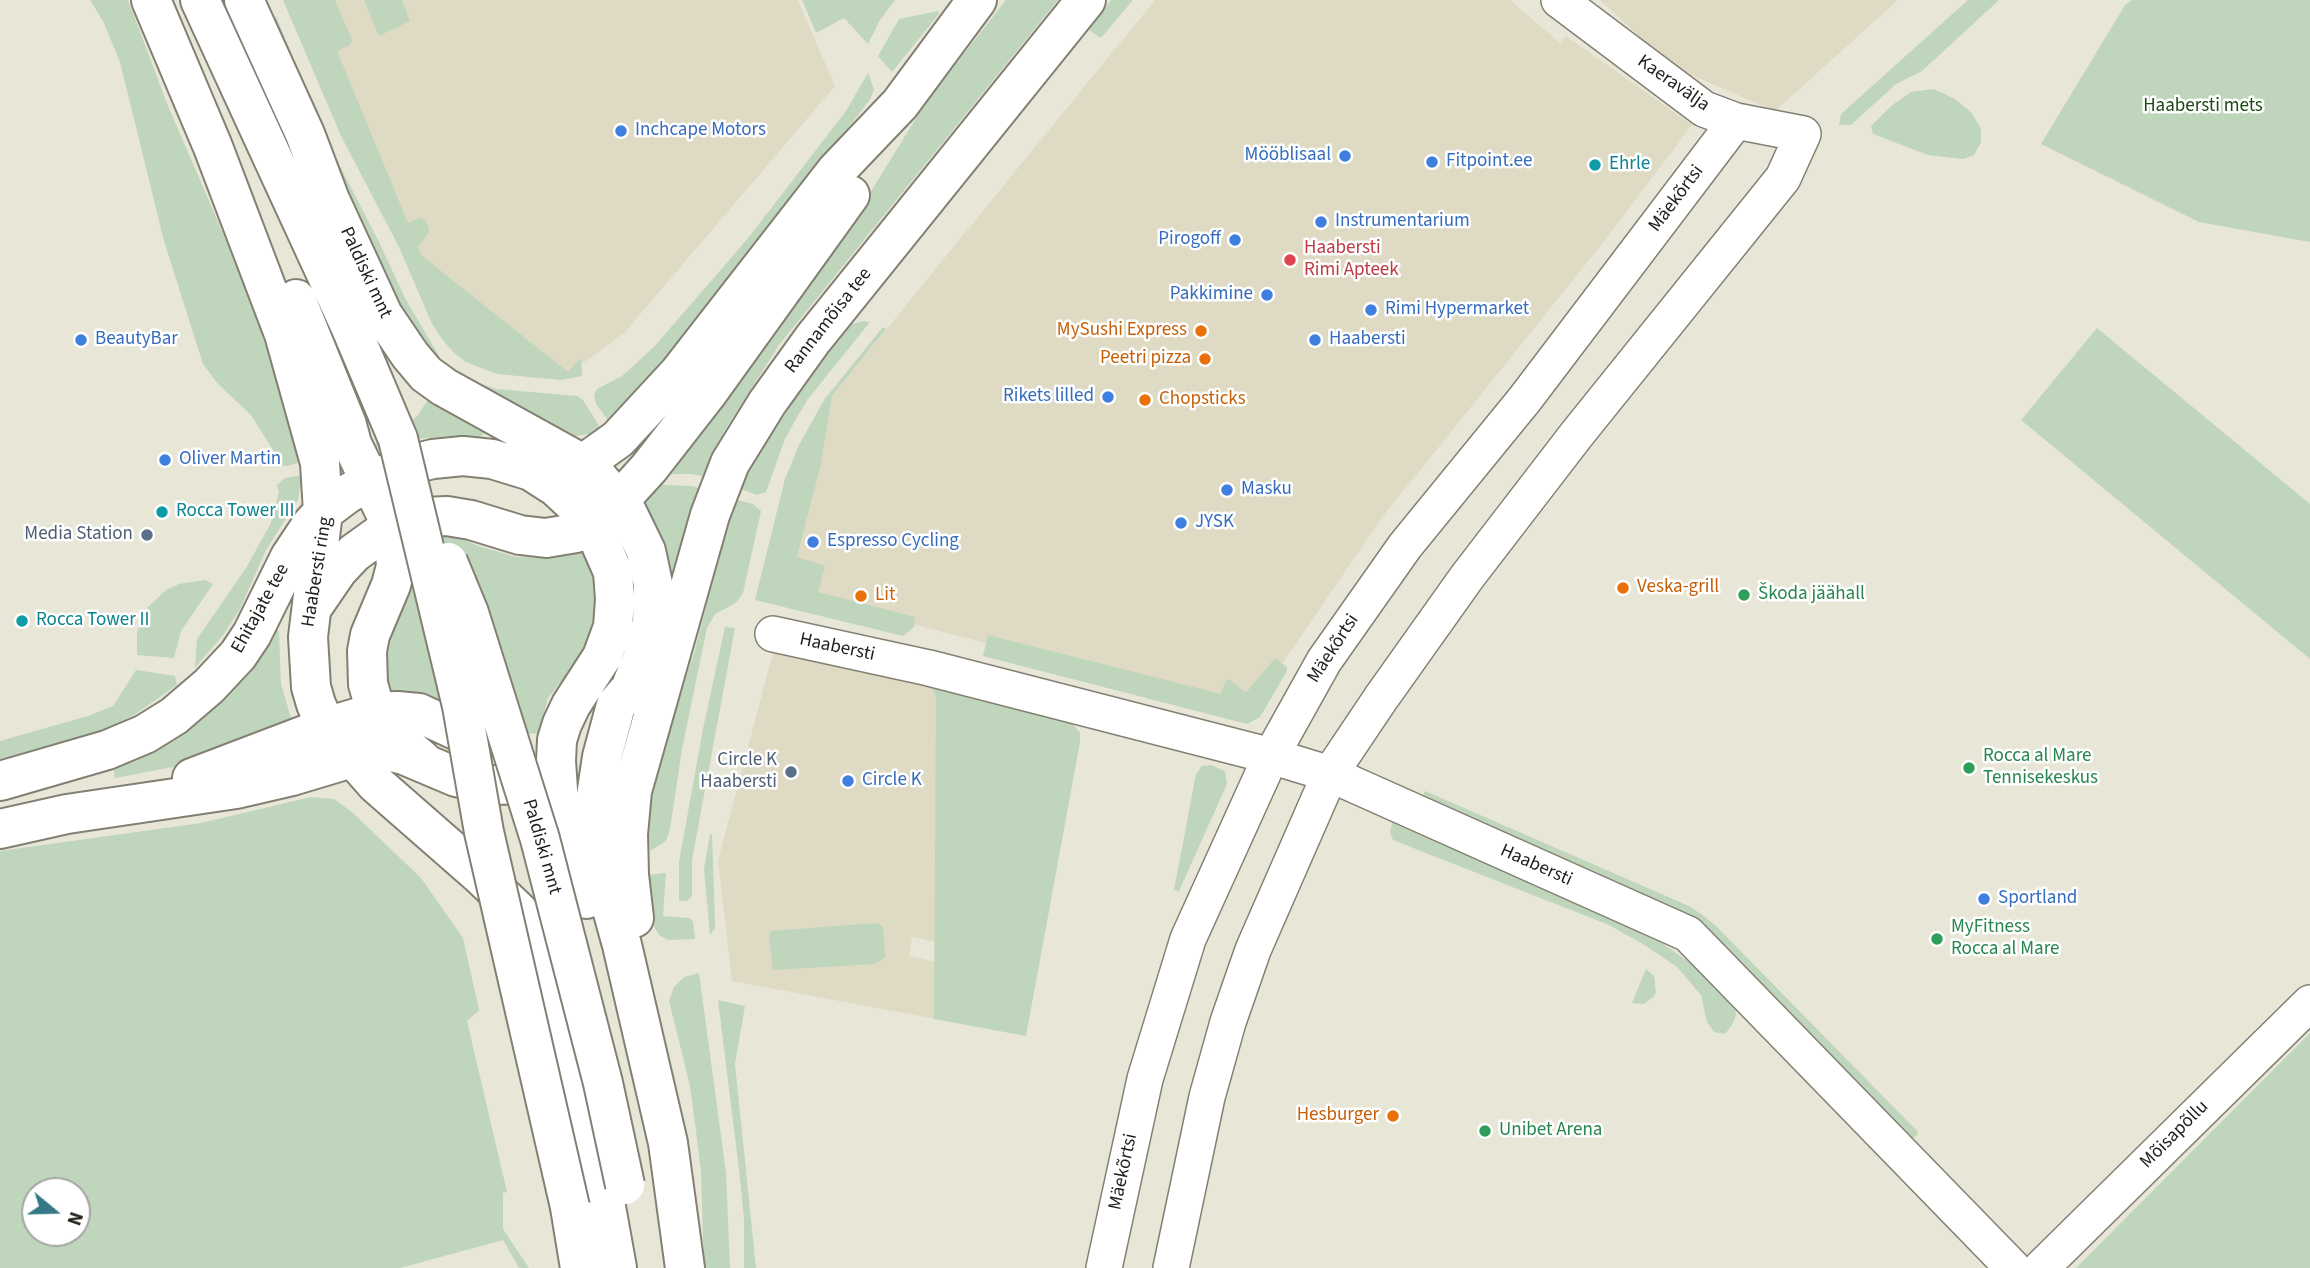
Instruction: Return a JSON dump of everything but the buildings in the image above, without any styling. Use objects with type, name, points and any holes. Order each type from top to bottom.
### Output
[{"type":"main road","points":[[151,0],[213,147],[284,334],[320,463],[323,512]]},
{"type":"main road","name":"Paldiski mnt","points":[[201,0],[351,328],[469,613],[540,839],[603,1083],[642,1268]]},
{"type":"main road","name":"Paldiski mnt","points":[[244,0],[383,315],[410,355],[426,374],[444,387],[583,464]]},
{"type":"main road","points":[[678,1216],[649,1133],[610,965],[594,926],[559,804],[557,740],[571,705],[602,657],[613,627],[615,599],[605,513],[595,474],[583,464],[618,439],[679,373],[837,170],[900,104],[977,0]]},
{"type":"main road","name":"Rannamõisa tee","points":[[661,690],[710,515],[730,463],[767,403],[813,339],[1086,0]]},
{"type":"main road","points":[[313,606],[354,553],[379,535],[408,521],[447,516],[471,520],[520,535],[546,538],[576,533],[605,513],[649,468],[709,391],[858,185],[900,104]]},
{"type":"main road","points":[[213,147],[264,222],[347,425],[352,444],[393,528],[396,566],[391,586],[370,635],[367,651],[368,684],[376,712],[402,744],[432,767]]},
{"type":"main road","name":"Paldiski mnt","points":[[398,439],[459,694],[484,832],[570,1208],[580,1268]]},
{"type":"main road","name":"Haabersti ring","points":[[338,749],[311,687],[308,636],[323,512],[370,481],[405,466],[433,459],[463,456],[492,460],[531,471],[559,471],[583,464]]},
{"type":"main road","points":[[0,829],[67,814],[236,789],[285,778],[338,749],[376,712],[419,713],[475,739],[496,745],[528,747],[557,740],[599,720],[630,689],[642,659],[652,623],[653,584],[646,551],[635,526],[605,513],[531,471]]},
{"type":"main road","name":"Ehitajate tee","points":[[0,781],[107,750],[145,734],[174,716],[209,686],[238,655],[295,548],[323,512]]},
{"type":"main road","points":[[338,749],[384,750],[404,755],[456,777],[492,785],[542,785],[585,769],[602,757],[641,721],[661,690]]},
{"type":"main road","points":[[661,690],[632,791],[628,834],[629,875],[635,920],[681,1127],[678,1216]]},
{"type":"main road","points":[[615,705],[602,757],[595,803],[600,866],[655,1080],[668,1143],[685,1268]]},
{"type":"main road","points":[[338,749],[480,874],[518,911],[537,941],[551,968],[569,1029],[617,1268]]},
{"type":"street","name":"Kaeravälja","points":[[1330,774],[1467,578],[1577,435],[1783,178],[1803,134],[1736,121],[1704,109],[1559,0]]},
{"type":"street","name":"Mäekõrtsi","points":[[1104,1268],[1144,1079],[1188,939],[1271,756],[1324,660],[1405,546],[1525,399],[1736,121]]},
{"type":"street","name":"Haabersti","points":[[773,634],[929,668],[1271,756],[1330,774],[1688,934],[2013,1268]]},
{"type":"street","points":[[1171,1268],[1206,1097],[1228,1022],[1253,950],[1330,774]]},
{"type":"street","name":"Mõisapõllu","points":[[2041,1268],[2310,1003]]},
{"type":"shaded area","points":[[287,0],[798,0],[835,86],[625,332],[565,376],[463,347]]},
{"type":"shaded area","points":[[1155,0],[1510,0],[1560,43],[1566,36],[1692,125],[1606,239],[1383,516],[1250,711],[788,592],[821,464],[832,396]]},
{"type":"shaded area","points":[[1600,0],[1898,0],[1775,111],[1673,67]]},
{"type":"shaded area","points":[[774,649],[931,684],[936,698],[940,746],[937,942],[912,937],[909,956],[937,962],[936,1019],[732,981],[718,861]]},
{"type":"green space","points":[[90,0],[128,0],[168,106],[251,298],[301,462],[281,466],[276,461],[273,450],[251,415],[218,384],[203,364],[164,241],[120,62],[103,21]]},
{"type":"green space","points":[[283,0],[335,0],[352,40],[350,45],[337,51],[408,223],[419,218],[426,221],[429,229],[418,247],[421,255],[568,372],[581,358],[582,376],[561,380],[497,374],[466,362],[442,339],[432,324],[399,247],[341,136]]},
{"type":"green space","points":[[364,0],[402,0],[410,21],[379,36]]},
{"type":"green space","points":[[802,0],[895,0],[880,20],[868,44],[844,18],[816,33]]},
{"type":"green space","points":[[1006,0],[1058,0],[779,345],[723,433],[722,443],[705,477],[667,474],[870,193],[926,102]]},
{"type":"green space","points":[[1111,0],[1133,0],[1101,38],[1089,30]]},
{"type":"green space","points":[[1968,0],[1999,0],[1922,71],[1896,84],[1851,125],[1839,125],[1841,114]]},
{"type":"green space","name":"Haabersti mets","points":[[2132,0],[2310,0],[2310,242],[2199,222],[2041,144],[2125,5]]},
{"type":"green space","points":[[938,11],[939,14],[892,72],[878,56],[899,19]]},
{"type":"green space","points":[[276,16],[325,137],[439,360],[403,325],[273,22]]},
{"type":"green space","points":[[868,73],[874,89],[871,98],[678,353],[611,424],[596,404],[594,396],[597,389],[622,376],[654,347],[749,237],[846,111]]},
{"type":"green space","points":[[1934,89],[1955,99],[1972,113],[1981,129],[1981,142],[1974,155],[1963,159],[1928,155],[1873,134],[1871,126],[1891,106],[1911,92]]},
{"type":"green space","points":[[864,321],[870,322],[808,399],[796,419],[785,439],[766,492],[757,495],[738,488],[807,381],[847,328]]},
{"type":"green space","points":[[883,327],[886,329],[832,396],[821,464],[797,557],[825,566],[818,592],[915,617],[914,627],[903,636],[755,600],[785,479],[799,445],[824,400]]},
{"type":"green space","points":[[2097,328],[2310,504],[2310,659],[2021,420]]},
{"type":"green space","points":[[450,369],[496,389],[577,396],[583,400],[601,429],[574,436],[558,433]]},
{"type":"green space","points":[[432,393],[486,431],[485,433],[478,438],[459,436],[398,442],[374,451],[371,446],[419,414]]},
{"type":"green space","points":[[302,475],[298,500],[266,550],[240,609],[224,634],[195,668],[197,639],[246,568],[271,523],[279,492],[277,485],[285,478]]},
{"type":"green space","points":[[656,482],[701,489],[691,511],[671,580],[635,505]]},
{"type":"green space","points":[[734,499],[753,504],[761,511],[743,593],[736,603],[715,614],[707,628],[682,749],[670,829],[666,841],[650,851],[646,815],[660,755],[694,653]]},
{"type":"green space","points":[[449,533],[478,546],[517,557],[550,558],[586,549],[594,571],[597,597],[591,629],[580,657],[548,698],[538,734],[490,730],[384,692],[381,683],[401,534]]},
{"type":"green space","points":[[205,580],[213,584],[181,631],[174,658],[137,655],[137,632],[148,607],[166,590],[179,584]]},
{"type":"green space","points":[[725,627],[735,628],[692,860],[692,896],[687,901],[679,901],[679,862]]},
{"type":"green space","points":[[277,629],[281,684],[293,725],[189,764],[115,778],[113,765],[137,758],[166,744],[204,717],[235,687]]},
{"type":"green space","points":[[988,635],[1221,694],[1229,679],[1246,693],[1275,658],[1287,667],[1287,671],[1260,717],[1247,724],[983,656]]},
{"type":"green space","points":[[136,670],[175,676],[177,685],[134,715],[88,738],[0,763],[0,741],[88,716],[113,706]]},
{"type":"green space","points":[[931,684],[1069,719],[1080,733],[1026,1036],[934,1019],[936,698]]},
{"type":"green space","points":[[1211,765],[1225,771],[1227,784],[1177,891],[1174,890],[1196,774],[1202,766]]},
{"type":"green space","points":[[1425,791],[1689,906],[1701,914],[1715,925],[1918,1132],[1917,1135],[1912,1139],[1904,1135],[1741,967],[1422,798]]},
{"type":"green space","points":[[311,797],[334,799],[353,813],[421,878],[463,938],[479,1010],[467,1021],[507,1192],[503,1193],[503,1229],[529,1268],[519,1268],[503,1240],[400,1268],[0,1268],[0,851],[201,823]]},
{"type":"green space","points":[[1394,816],[1646,932],[1699,969],[1733,998],[1736,1015],[1732,1025],[1725,1034],[1714,1032],[1707,1022],[1701,995],[1677,967],[1646,946],[1609,925],[1393,840],[1390,832]]},
{"type":"green space","points":[[710,834],[715,928],[710,935],[704,869]]},
{"type":"green space","points":[[666,873],[663,916],[689,918],[693,921],[695,939],[668,940],[659,935],[652,923],[647,875]]},
{"type":"green space","points":[[877,923],[883,927],[885,957],[875,964],[773,970],[769,936],[771,931]]},
{"type":"green space","points":[[1646,969],[1654,976],[1656,992],[1644,1004],[1632,1003]]},
{"type":"green space","points":[[699,973],[726,1173],[730,1268],[704,1268],[701,1173],[695,1123],[690,1086],[669,1001],[674,987],[684,977]]},
{"type":"green space","points":[[718,1000],[745,1006],[735,1064],[756,1268],[744,1268],[744,1219]]},
{"type":"green space","points":[[2310,1033],[2310,1268],[2076,1268]]},
{"type":"place","name":"Inchcape Motors","points":[[621,131]]},
{"type":"place","name":"Mööblisaal","points":[[1345,156]]},
{"type":"place","name":"Fitpoint.ee","points":[[1432,162]]},
{"type":"place","name":"Ehrle","points":[[1595,165]]},
{"type":"place","name":"Instrumentarium","points":[[1321,222]]},
{"type":"place","name":"Pirogoff","points":[[1235,240]]},
{"type":"place","name":"Haabersti Rimi Apteek","points":[[1290,260]]},
{"type":"place","name":"Pakkimine","points":[[1267,295]]},
{"type":"place","name":"Rimi Hypermarket","points":[[1371,310]]},
{"type":"place","name":"MySushi Express","points":[[1201,331]]},
{"type":"place","name":"BeautyBar","points":[[81,340]]},
{"type":"place","name":"Haabersti","points":[[1315,340]]},
{"type":"place","name":"Peetri pizza","points":[[1205,359]]},
{"type":"place","name":"Rikets lilled","points":[[1108,397]]},
{"type":"place","name":"Chopsticks","points":[[1145,400]]},
{"type":"place","name":"Oliver Martin","points":[[165,460]]},
{"type":"place","name":"Masku","points":[[1227,490]]},
{"type":"place","name":"Rocca Tower III","points":[[162,512]]},
{"type":"place","name":"JYSK","points":[[1181,523]]},
{"type":"place","name":"Media Station","points":[[147,535]]},
{"type":"place","name":"Espresso Cycling","points":[[813,542]]},
{"type":"place","name":"Veska-grill","points":[[1623,588]]},
{"type":"place","name":"Škoda jäähall","points":[[1744,595]]},
{"type":"place","name":"Lit","points":[[861,596]]},
{"type":"place","name":"Rocca Tower II","points":[[22,621]]},
{"type":"place","name":"Rocca al Mare Tennisekeskus","points":[[1969,768]]},
{"type":"place","name":"Circle K Haabersti","points":[[791,772]]},
{"type":"place","name":"Circle K","points":[[848,781]]},
{"type":"place","name":"Sportland","points":[[1984,899]]},
{"type":"place","name":"MyFitness Rocca al Mare","points":[[1937,939]]},
{"type":"place","name":"Hesburger","points":[[1393,1116]]},
{"type":"place","name":"Unibet Arena","points":[[1485,1131]]}]
